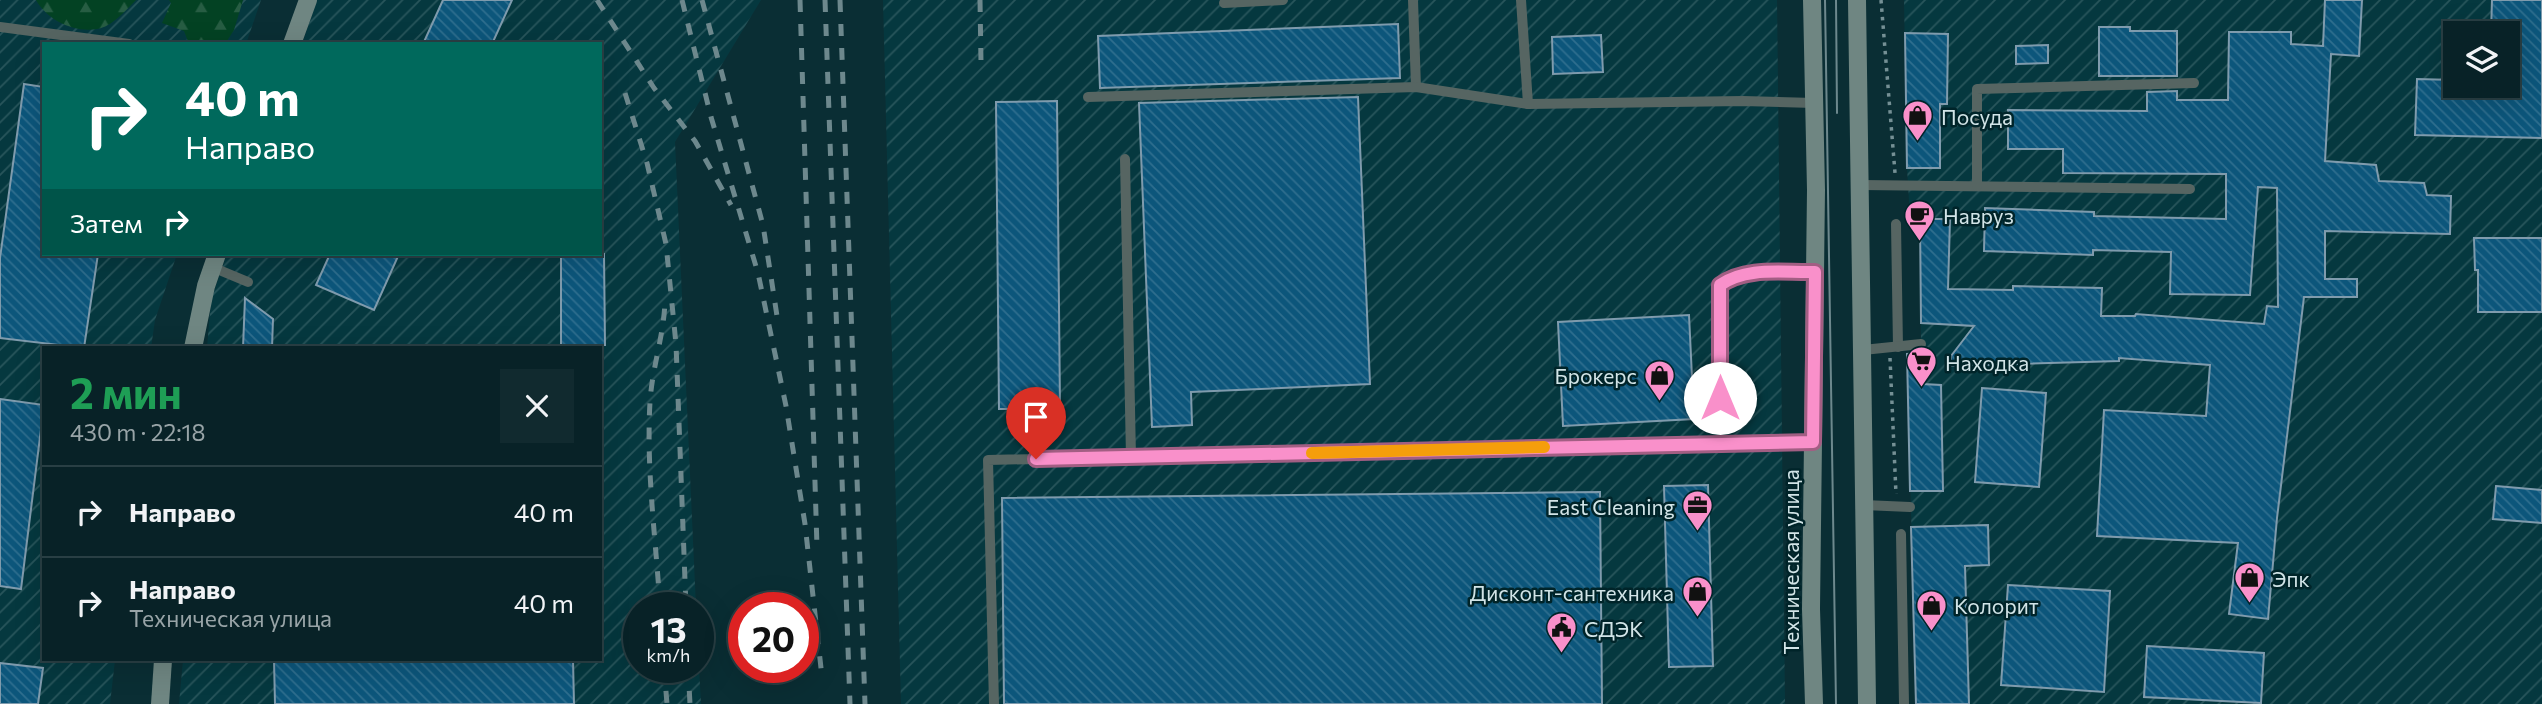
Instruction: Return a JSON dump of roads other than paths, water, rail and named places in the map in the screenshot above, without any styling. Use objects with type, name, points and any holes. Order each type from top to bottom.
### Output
[{"type":"main road","points":[[293,42],[308,0]]},
{"type":"main road","name":"Техническая улица","points":[[1812,0],[1815,272],[1811,609],[1814,704]]},
{"type":"main road","points":[[1857,0],[1867,704]]},
{"type":"main road","points":[[193,346],[206,286],[215,261]]},
{"type":"main road","points":[[160,704],[163,661]]},
{"type":"lane","points":[[1224,3],[1283,0]]},
{"type":"lane","points":[[1413,0],[1416,87]]},
{"type":"lane","points":[[1521,0],[1528,104]]},
{"type":"lane","points":[[0,27],[113,42]]},
{"type":"lane","points":[[1977,186],[1978,89],[2194,82]]},
{"type":"lane","points":[[1088,97],[1416,87],[1528,104],[1743,101],[1814,103]]},
{"type":"lane","points":[[1125,159],[1131,457]]},
{"type":"lane","points":[[1861,185],[2190,189]]},
{"type":"lane","points":[[1896,225],[1898,347]]},
{"type":"lane","points":[[215,261],[248,282]]},
{"type":"lane","points":[[1720,398],[1720,285],[1731,277],[1746,273],[1815,272]]},
{"type":"lane","points":[[1863,349],[1921,344]]},
{"type":"lane","points":[[994,704],[989,460],[1813,442]]},
{"type":"lane","points":[[1864,505],[1910,507]]},
{"type":"lane","points":[[1901,534],[1904,704]]},
{"type":"tram line","points":[[1825,0],[1836,704]]},
{"type":"tram line","points":[[1836,0],[1837,113]]},
{"type":"railway","points":[[597,0],[654,88],[695,141],[731,205]]},
{"type":"railway","points":[[682,0],[711,117],[758,273],[786,406],[805,524],[822,677]]},
{"type":"railway","points":[[702,0],[763,225],[777,316]]},
{"type":"railway","points":[[800,0],[817,547]]},
{"type":"railway","points":[[825,0],[850,704]]},
{"type":"railway","points":[[840,0],[865,704]]},
{"type":"railway","points":[[980,0],[981,62]]},
{"type":"railway","points":[[625,93],[647,163],[666,244],[676,344],[685,592]]},
{"type":"railway","points":[[659,592],[649,428],[651,389],[665,301]]},
{"type":"railway","points":[[665,683],[667,704]]},
{"type":"railway","points":[[689,683],[690,704]]},
{"type":"place","name":"Посуда","points":[[1918,143]]},
{"type":"place","name":"Навруз","points":[[1920,242]]},
{"type":"place","name":"Находка","points":[[1922,389]]},
{"type":"place","name":"Брокерс","points":[[1660,402]]},
{"type":"place","name":"East Cleaning","points":[[1698,533]]},
{"type":"place","name":"Эпк","points":[[2249,605]]},
{"type":"place","name":"Дисконт-сантехника","points":[[1697,619]]},
{"type":"place","name":"Колорит","points":[[1931,632]]},
{"type":"place","name":"СДЭК","points":[[1561,655]]}]
